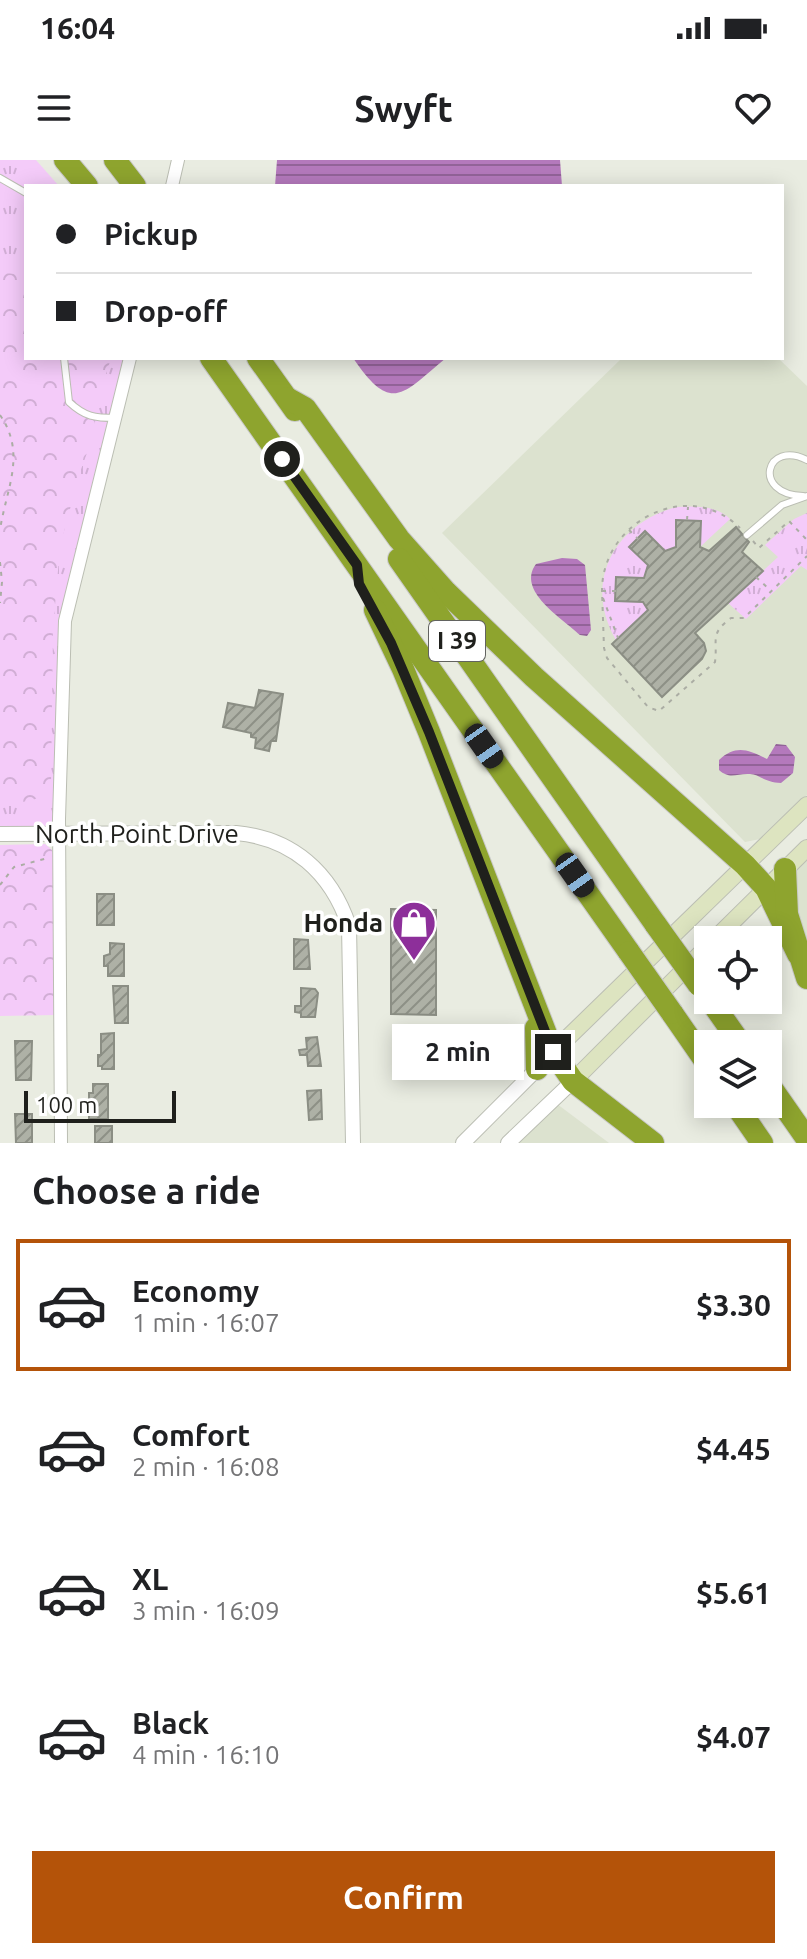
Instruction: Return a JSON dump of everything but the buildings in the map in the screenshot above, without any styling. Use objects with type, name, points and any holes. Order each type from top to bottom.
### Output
[{"type":"highway","points":[[65,160],[85,184]]},
{"type":"highway","points":[[115,160],[133,184]]},
{"type":"highway","name":"I 39","points":[[212,360],[694,1045]]},
{"type":"highway","name":"I 39","points":[[259,360],[694,977]]},
{"type":"highway","points":[[287,398],[305,408],[399,539],[446,592],[534,677],[745,865],[766,888],[807,978]]},
{"type":"highway","points":[[357,565],[359,584],[391,643],[429,732],[553,1052],[573,1081],[653,1143]]},
{"type":"highway","points":[[785,869],[785,903],[798,954]]},
{"type":"highway","points":[[533,999],[537,1069]]},
{"type":"highway","points":[[782,1103],[807,1139]]},
{"type":"highway","points":[[745,1118],[762,1143]]},
{"type":"main road","points":[[553,1052],[807,805]]},
{"type":"main road","points":[[728,926],[807,848]]},
{"type":"main road","points":[[573,1081],[694,960]]},
{"type":"street","points":[[172,184],[178,160]]},
{"type":"street","points":[[61,1143],[60,833],[65,621],[130,360]]},
{"type":"street","name":"North Point Drive","points":[[0,834],[258,835],[282,843],[302,855],[320,873],[343,909],[349,926],[353,1143]]},
{"type":"street","points":[[463,1143],[553,1052]]},
{"type":"street","points":[[508,1143],[573,1081]]},
{"type":"lane","points":[[0,178],[24,192]]},
{"type":"lane","points":[[64,360],[69,402],[81,414],[92,418],[116,418]]},
{"type":"lane","points":[[805,496],[788,495],[776,488],[771,483],[769,471],[773,462],[784,456],[807,460]]},
{"type":"lane","points":[[747,535],[782,505],[805,496]]},
{"type":"path","points":[[0,415],[10,437],[14,474],[0,530]]},
{"type":"path","points":[[687,520],[688,506]]},
{"type":"path","points":[[807,540],[789,521],[759,548],[719,511],[688,506],[660,511],[628,529],[607,562],[602,591],[607,658],[648,707],[662,710],[715,662],[717,631],[728,620],[744,618],[807,556]]},
{"type":"path","points":[[628,529],[638,539]]},
{"type":"path","points":[[0,562],[0,603]]},
{"type":"path","points":[[756,577],[771,592]]},
{"type":"path","points":[[602,591],[616,591]]},
{"type":"path","points":[[602,591],[618,638]]},
{"type":"path","points":[[0,885],[14,867],[55,858]]},
{"type":"shaded area","points":[[277,160],[560,160],[562,184],[275,184]]},
{"type":"shaded area","points":[[354,360],[444,360],[408,389],[398,393],[388,393],[366,376]]},
{"type":"shaded area","points":[[620,360],[780,360],[807,386],[807,795],[760,839],[745,842],[442,533]]},
{"type":"shaded area","points":[[562,558],[577,559],[585,565],[591,630],[587,636],[580,635],[553,612],[536,594],[532,584],[531,574],[536,564]]},
{"type":"shaded area","points":[[776,744],[786,745],[795,757],[793,773],[781,783],[753,774],[727,775],[719,770],[719,760],[731,752],[748,751],[767,759]]},
{"type":"shaded area","points":[[807,848],[807,978],[766,888]]},
{"type":"shaded area","points":[[553,1101],[609,1143],[508,1143]]},
{"type":"green space","points":[[0,160],[36,160],[57,184],[24,184],[24,360],[123,360],[65,621],[60,833],[0,834]]},
{"type":"green space","points":[[0,274],[24,275],[24,360],[110,360],[100,394],[92,439],[60,547],[53,629],[51,786],[41,797],[0,807]]},
{"type":"green space","points":[[676,507],[712,509],[730,519],[700,547],[701,521],[677,520],[676,547],[665,551],[645,532],[629,547],[648,565],[644,578],[616,577],[615,600],[643,602],[648,610],[616,640],[606,618],[602,597],[610,558],[621,541],[636,527]]},
{"type":"green space","points":[[807,513],[807,570],[801,566],[746,619],[728,603],[778,557],[765,545],[794,519]]},
{"type":"green space","points":[[45,844],[52,850],[55,865],[56,1015],[0,1016],[0,845]]},
{"type":"place","name":"Honda","points":[[414,962]]},
{"type":"route","points":[[282,459],[357,565],[359,584],[403,669],[553,1052]]}]
